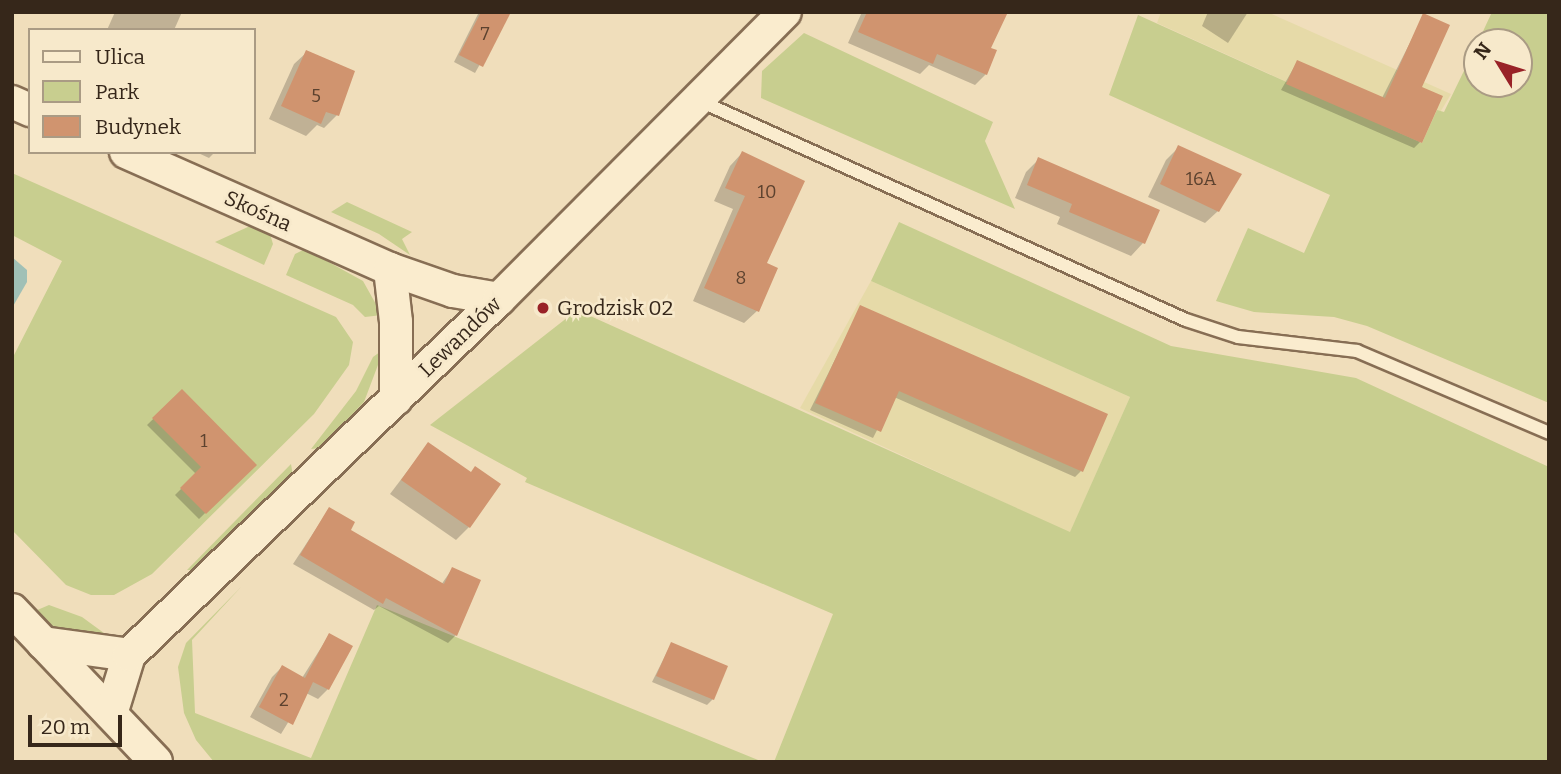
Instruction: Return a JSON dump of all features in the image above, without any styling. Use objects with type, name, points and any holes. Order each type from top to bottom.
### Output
[{"type":"street","name":"Lewandów","points":[[111,714],[129,655],[499,299],[785,12]]},
{"type":"street","points":[[12,102],[28,109]]},
{"type":"street","name":"Skośna","points":[[131,154],[390,269],[453,291],[499,299]]},
{"type":"street","points":[[390,269],[396,322],[396,399]]},
{"type":"street","points":[[12,610],[156,762]]},
{"type":"street","points":[[43,643],[129,655]]},
{"type":"lane","points":[[698,100],[1186,320],[1238,337],[1357,351],[1549,433]]},
{"type":"shaded area","points":[[1161,12],[1267,12],[1451,94],[1422,143],[1157,23]]},
{"type":"shaded area","points":[[871,281],[1130,397],[1070,533],[800,408]]},
{"type":"green space","points":[[1492,12],[1549,12],[1549,403],[1367,326],[1334,317],[1254,312],[1216,301],[1248,228],[1304,253],[1330,195],[1109,95],[1138,15],[1422,143],[1437,110],[1444,112],[1463,73],[1463,98],[1533,98],[1533,28],[1485,28]]},
{"type":"green space","points":[[804,33],[993,122],[985,141],[1015,209],[761,98],[762,71]]},
{"type":"green space","points":[[12,173],[336,317],[353,342],[349,365],[314,414],[152,574],[114,595],[91,595],[66,585],[12,530],[12,359],[62,261],[12,235]]},
{"type":"green space","points":[[347,202],[412,232],[402,239],[410,255],[379,234],[331,212]]},
{"type":"green space","points":[[899,222],[1171,346],[1356,378],[1549,467],[1549,762],[774,762],[833,614],[525,482],[527,478],[430,425],[577,310],[1070,532],[1130,397],[871,281]]},
{"type":"green space","points":[[250,226],[270,234],[273,244],[264,265],[215,242]]},
{"type":"green space","points":[[305,249],[363,281],[382,315],[365,317],[353,305],[286,275],[295,254]]},
{"type":"green space","points":[[384,349],[364,402],[320,448],[311,449],[356,391],[373,357]]},
{"type":"green space","points":[[291,464],[293,476],[197,570],[187,570]]},
{"type":"green space","points":[[242,586],[192,640],[195,713],[311,758],[377,605],[763,762],[214,762],[196,740],[184,713],[178,667],[186,643]]},
{"type":"green space","points":[[49,605],[82,617],[108,636],[55,630],[35,611]]},
{"type":"water","points":[[12,257],[27,270],[27,282],[12,308]]},
{"type":"building","points":[[481,12],[511,12],[483,67],[459,55]]},
{"type":"building","points":[[867,12],[1008,12],[991,48],[997,50],[987,75],[937,54],[933,64],[858,32]]},
{"type":"building","points":[[1423,13],[1450,25],[1422,87],[1443,96],[1422,143],[1286,84],[1297,60],[1385,98]]},
{"type":"building","points":[[306,50],[355,71],[339,116],[326,112],[321,124],[281,106]]},
{"type":"building","points":[[1178,145],[1242,174],[1219,212],[1160,184]]},
{"type":"building","points":[[742,151],[805,181],[767,263],[778,268],[759,312],[704,288],[745,196],[725,188]]},
{"type":"building","points":[[1038,157],[1160,210],[1145,244],[1069,212],[1072,204],[1027,185]]},
{"type":"building","points":[[860,305],[1108,414],[1083,472],[899,391],[881,432],[815,403]]},
{"type":"building","points":[[182,389],[257,465],[206,514],[180,488],[201,467],[152,418]]},
{"type":"building","points":[[428,442],[471,472],[475,466],[501,484],[470,528],[401,480]]},
{"type":"building","points":[[329,507],[355,522],[351,530],[444,584],[452,567],[481,580],[457,636],[386,598],[383,604],[300,555]]},
{"type":"building","points":[[329,633],[353,646],[329,690],[313,682],[293,725],[259,707],[282,665],[305,678]]},
{"type":"building","points":[[671,642],[728,666],[714,700],[656,676]]},
{"type":"place","name":"Grodzisk 02","points":[[543,308]]}]
